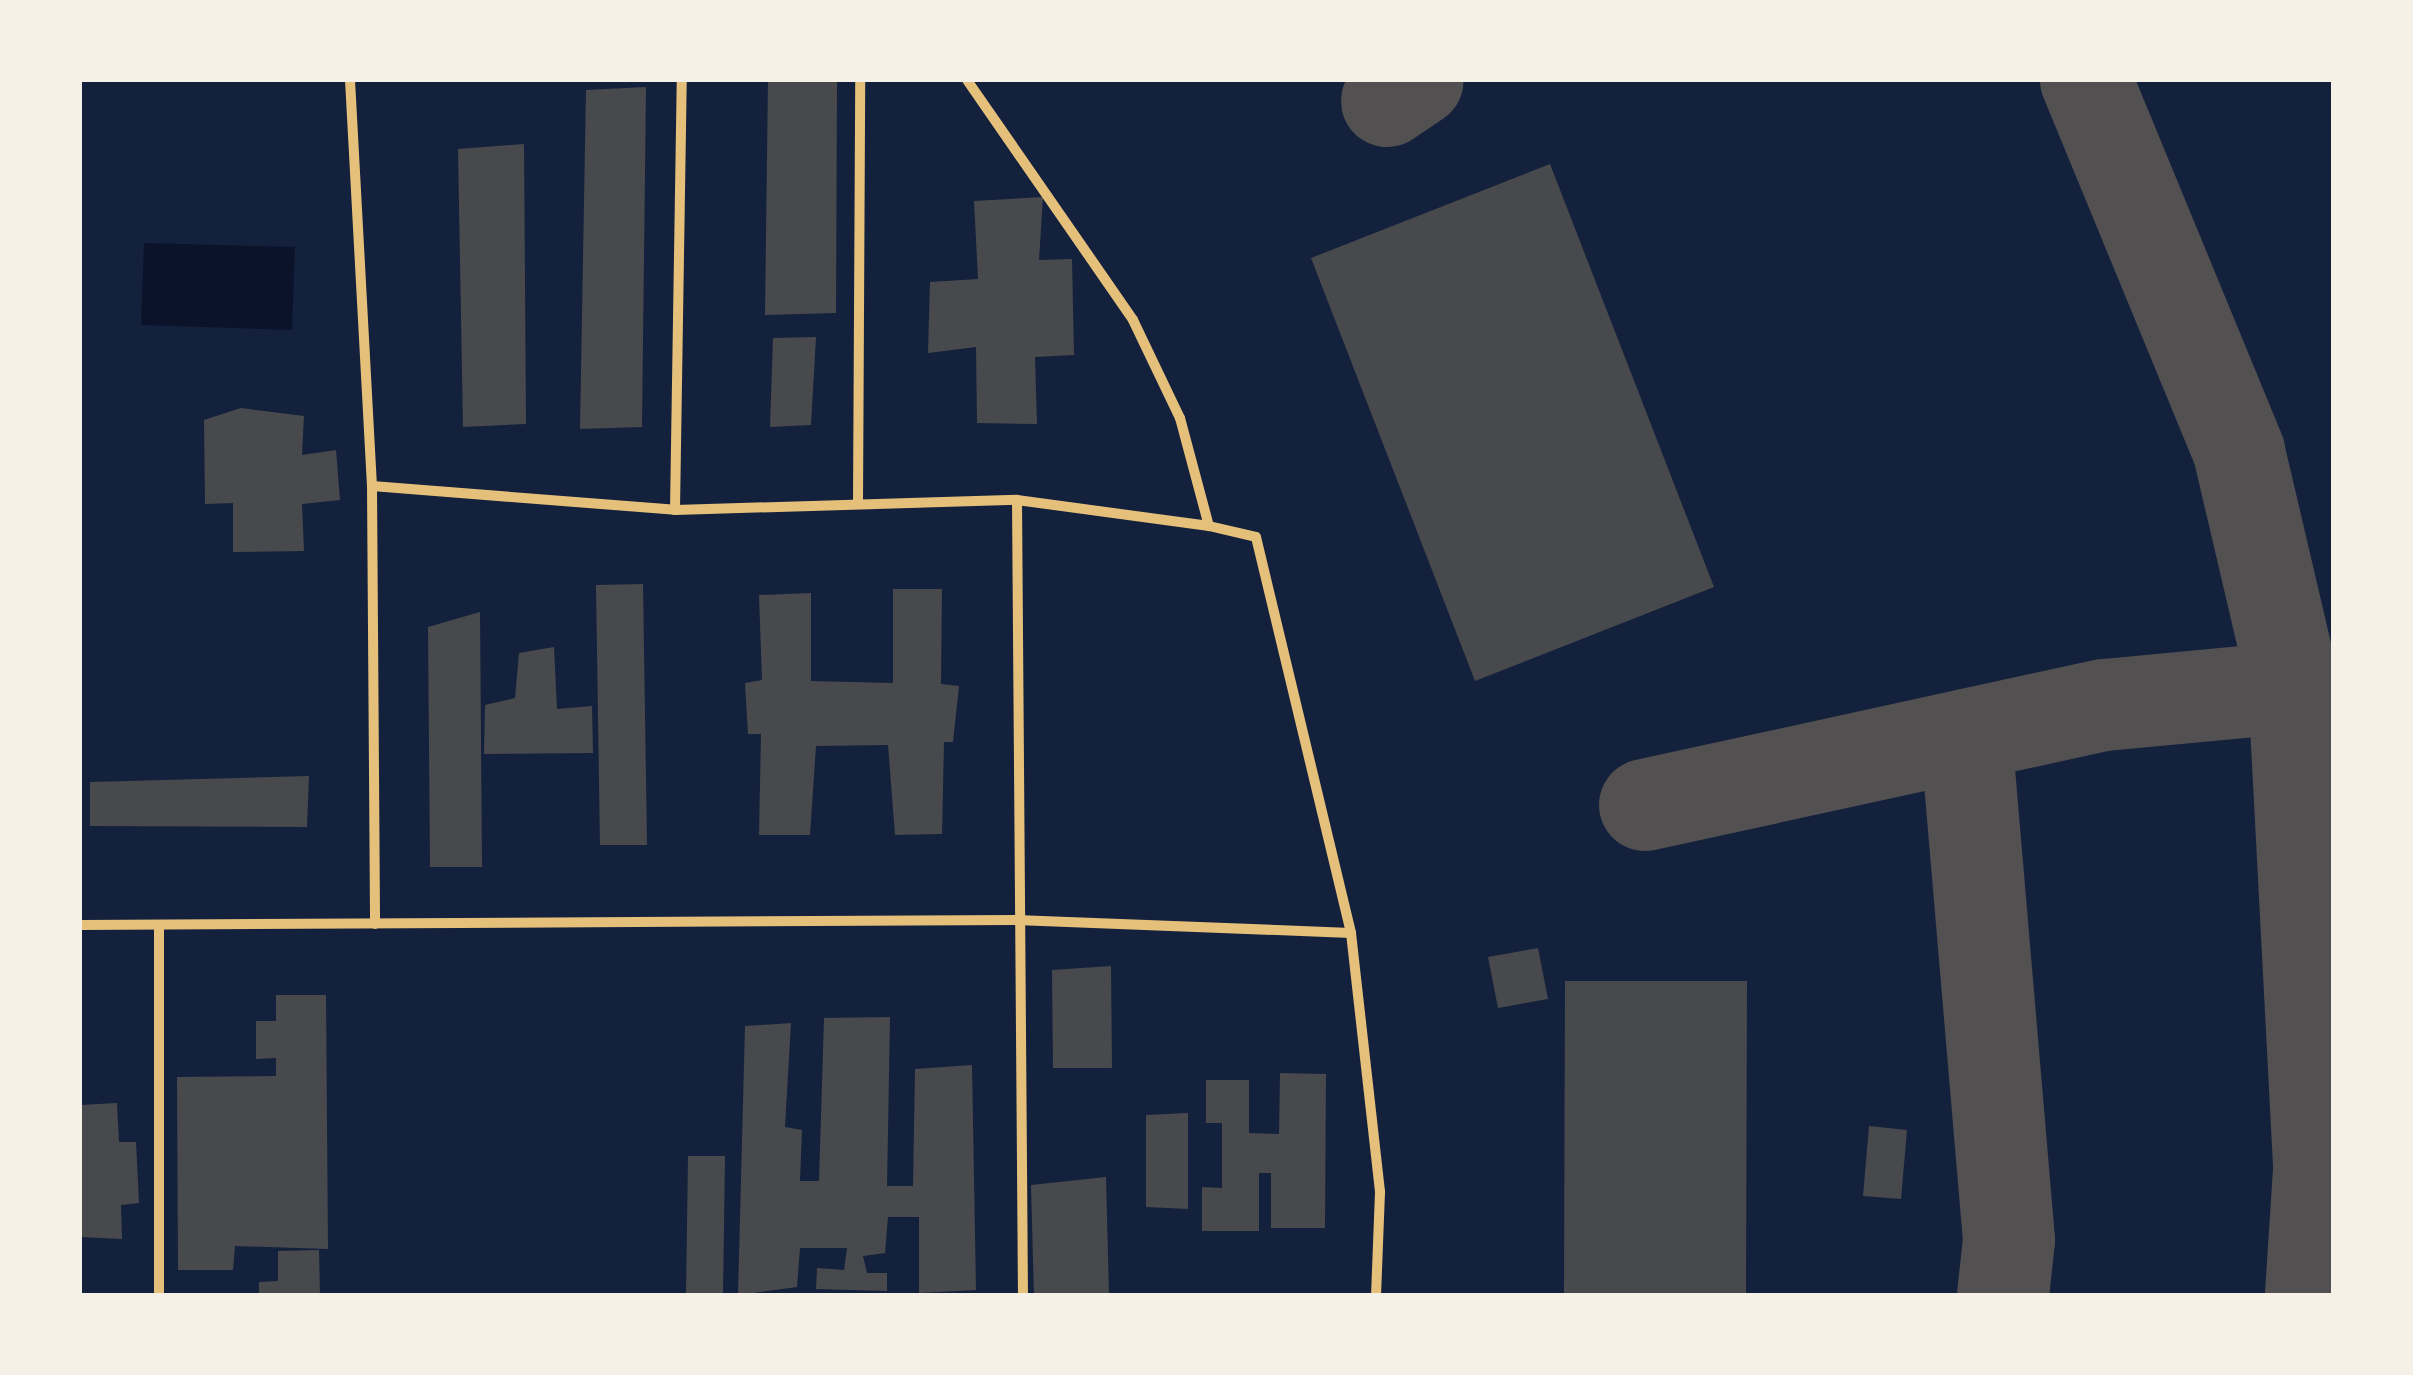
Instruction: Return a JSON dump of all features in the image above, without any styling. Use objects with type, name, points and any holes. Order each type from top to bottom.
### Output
[{"type":"street","points":[[350,80],[372,486],[375,924]]},
{"type":"street","points":[[675,510],[682,80]]},
{"type":"street","points":[[858,504],[860,80]]},
{"type":"street","points":[[967,80],[1133,320],[1180,418],[1209,526]]},
{"type":"street","points":[[372,486],[675,510],[1017,500],[1209,526],[1256,537],[1351,933],[1380,1192],[1376,1295]]},
{"type":"street","points":[[1017,500],[1015,920],[1023,1295]]},
{"type":"street","points":[[80,926],[1015,920],[1351,933]]},
{"type":"street","points":[[158,925],[158,1295]]},
{"type":"water","points":[[144,243],[295,247],[292,330],[141,325]]},
{"type":"building","points":[[768,80],[837,80],[836,313],[765,315]]},
{"type":"building","points":[[646,87],[642,427],[580,429],[586,90]]},
{"type":"building","points":[[524,144],[526,424],[463,427],[458,149]]},
{"type":"building","points":[[1550,164],[1714,587],[1475,681],[1311,258]]},
{"type":"building","points":[[1043,197],[1039,260],[1072,259],[1074,355],[1035,357],[1037,424],[977,423],[976,347],[928,353],[930,282],[978,279],[974,201]]},
{"type":"building","points":[[816,337],[811,425],[770,427],[773,338]]},
{"type":"building","points":[[241,408],[304,416],[302,455],[336,450],[340,500],[302,504],[304,551],[233,552],[233,503],[205,504],[204,420]]},
{"type":"building","points":[[643,584],[647,845],[600,845],[596,585]]},
{"type":"building","points":[[893,589],[942,589],[941,684],[959,686],[953,742],[944,742],[942,834],[895,835],[888,745],[816,746],[810,835],[759,835],[761,734],[748,734],[745,683],[762,680],[759,595],[811,593],[811,681],[893,683]]},
{"type":"building","points":[[480,612],[482,867],[430,867],[428,627]]},
{"type":"building","points":[[554,647],[557,709],[592,706],[593,753],[484,754],[485,705],[515,698],[519,653]]},
{"type":"building","points":[[309,776],[307,827],[90,826],[90,782]]},
{"type":"building","points":[[1538,948],[1548,999],[1498,1008],[1488,957]]},
{"type":"building","points":[[1111,966],[1112,1068],[1053,1068],[1052,970]]},
{"type":"building","points":[[1565,981],[1747,981],[1746,1295],[1564,1295]]},
{"type":"building","points":[[276,995],[326,995],[328,1249],[235,1246],[233,1270],[178,1270],[177,1077],[276,1076],[276,1058],[256,1059],[256,1021],[276,1021]]},
{"type":"building","points":[[890,1017],[887,1186],[913,1186],[915,1069],[972,1065],[976,1290],[919,1293],[919,1217],[888,1217],[885,1253],[863,1256],[867,1273],[887,1273],[887,1291],[816,1289],[817,1268],[844,1270],[847,1248],[800,1248],[797,1287],[738,1295],[745,1026],[791,1023],[785,1127],[802,1130],[800,1181],[819,1181],[824,1018]]},
{"type":"building","points":[[1280,1073],[1326,1074],[1325,1228],[1271,1228],[1271,1173],[1259,1173],[1259,1231],[1202,1231],[1202,1187],[1222,1188],[1222,1123],[1206,1123],[1206,1080],[1249,1080],[1249,1133],[1279,1134]]},
{"type":"building","points":[[117,1103],[119,1142],[136,1142],[139,1203],[121,1205],[122,1239],[80,1237],[80,1105]]},
{"type":"building","points":[[1188,1113],[1188,1209],[1146,1207],[1146,1115]]},
{"type":"building","points":[[1869,1126],[1907,1130],[1901,1199],[1863,1196]]},
{"type":"building","points":[[688,1156],[725,1156],[723,1295],[686,1295]]},
{"type":"building","points":[[1106,1177],[1109,1295],[1034,1295],[1031,1185]]},
{"type":"building","points":[[319,1250],[320,1295],[259,1295],[259,1282],[278,1281],[278,1251]]},
{"type":"taxiway","points":[[1387,101],[1418,80]]},
{"type":"taxiway","points":[[2086,80],[2239,452],[2294,687],[2319,1170],[2311,1295]]},
{"type":"taxiway","points":[[1645,805],[2105,705],[2294,687]]},
{"type":"taxiway","points":[[1966,735],[2009,1240],[2003,1295]]}]
